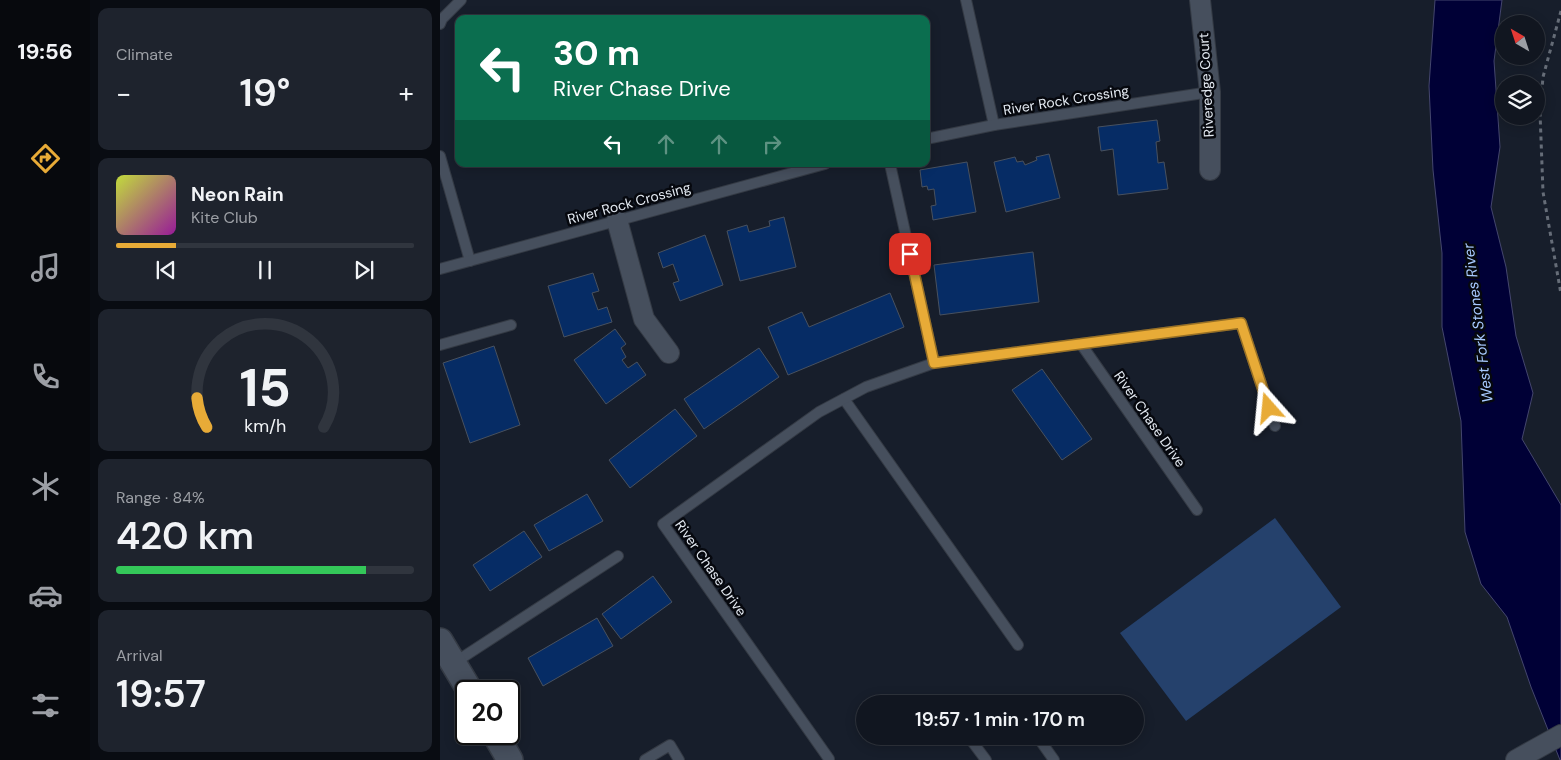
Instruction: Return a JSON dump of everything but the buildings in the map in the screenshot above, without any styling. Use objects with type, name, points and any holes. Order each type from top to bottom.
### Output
[{"type":"street","name":"Riveredge Court","points":[[1200,0],[1210,92],[1210,170]]},
{"type":"street","points":[[617,220],[644,319],[669,353]]},
{"type":"street","points":[[440,641],[463,680]]},
{"type":"street","points":[[1516,760],[1561,736]]},
{"type":"street","points":[[501,745],[510,760]]},
{"type":"lane","points":[[440,24],[442,19],[461,0]]},
{"type":"lane","points":[[966,0],[994,125]]},
{"type":"lane","name":"River Rock Crossing","points":[[930,138],[994,125],[1210,92]]},
{"type":"lane","points":[[440,156],[470,260]]},
{"type":"lane","name":"River Rock Crossing","points":[[440,269],[814,167]]},
{"type":"lane","points":[[891,167],[934,363]]},
{"type":"lane","name":"River Chase Drive","points":[[829,760],[663,524],[819,412],[866,387],[934,363],[1241,323],[1275,426]]},
{"type":"lane","points":[[440,345],[511,325]]},
{"type":"lane","name":"River Chase Drive","points":[[1081,344],[1197,510]]},
{"type":"lane","points":[[844,399],[1018,644]]},
{"type":"lane","points":[[453,664],[618,556]]},
{"type":"lane","points":[[645,760],[670,745],[679,760]]},
{"type":"lane","points":[[975,745],[986,760]]},
{"type":"lane","points":[[1043,745],[1054,760]]},
{"type":"path","points":[[1561,11],[1544,76],[1540,112],[1543,192],[1561,294]]},
{"type":"shaded area","points":[[1275,518],[1341,607],[1186,721],[1120,633]]},
{"type":"water","name":"West Fork Stones River","points":[[1435,0],[1502,0],[1500,15],[1495,15],[1495,125],[1498,125],[1500,147],[1491,207],[1506,267],[1516,336],[1533,393],[1522,439],[1561,505],[1561,760],[1531,687],[1507,617],[1481,584],[1465,532],[1461,421],[1442,327],[1442,253],[1433,170],[1429,86]]},
{"type":"route","points":[[910,254],[934,363],[1241,323],[1269,408]]}]
